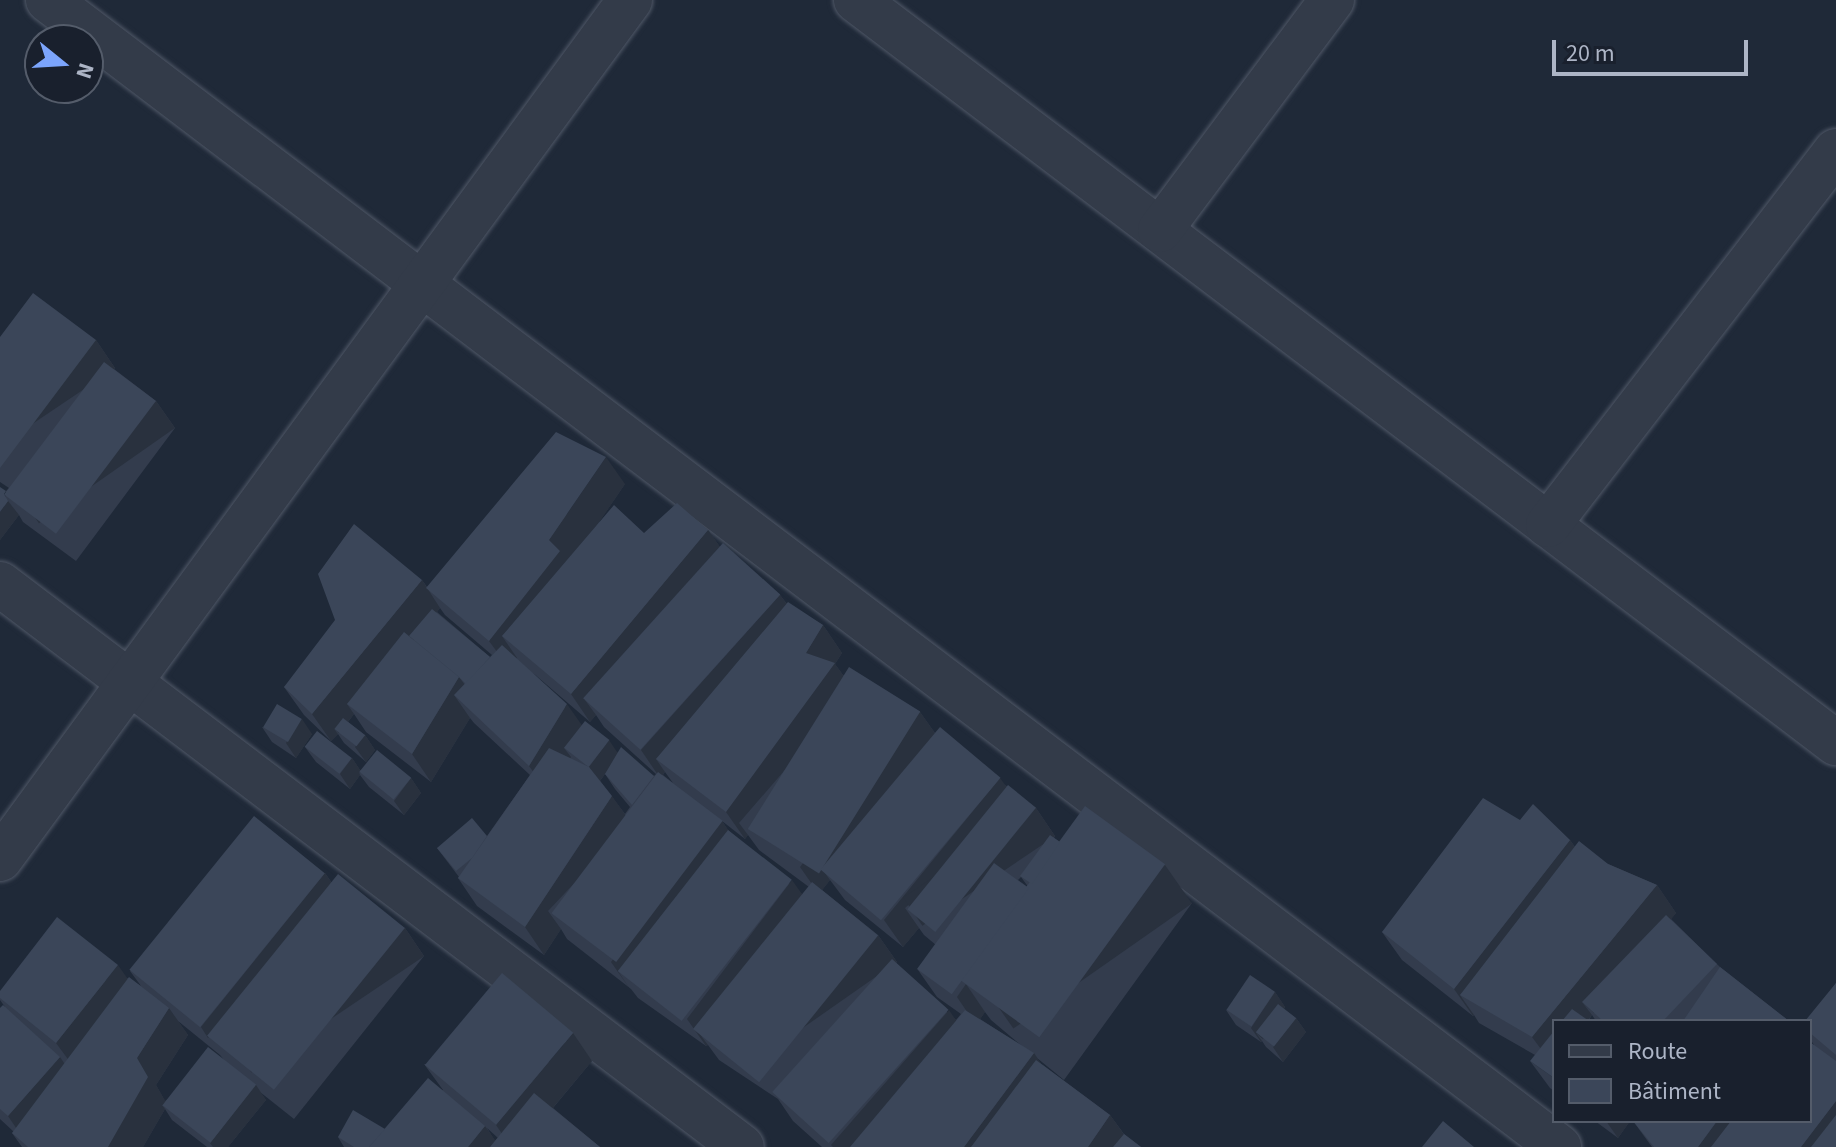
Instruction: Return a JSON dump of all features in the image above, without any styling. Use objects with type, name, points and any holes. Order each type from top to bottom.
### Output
[{"type":"street","points":[[48,0],[1559,1147]]},
{"type":"street","points":[[0,859],[630,0]]},
{"type":"street","points":[[856,0],[1836,743]]},
{"type":"street","points":[[1160,230],[1332,0]]},
{"type":"street","points":[[1548,525],[1836,151]]},
{"type":"street","points":[[0,584],[742,1147]]},
{"type":"building","points":[[33,293],[96,340],[0,468],[0,337]]},
{"type":"building","points":[[104,362],[156,401],[56,534],[4,495]]},
{"type":"building","points":[[556,432],[606,457],[549,540],[560,551],[489,641],[426,588]]},
{"type":"building","points":[[0,487],[6,491],[4,494],[8,501],[0,512]]},
{"type":"building","points":[[677,503],[708,530],[571,694],[502,636],[614,505],[644,533]]},
{"type":"building","points":[[354,524],[422,580],[312,714],[284,687],[335,620],[318,574]]},
{"type":"building","points":[[723,543],[780,595],[640,750],[583,698]]},
{"type":"building","points":[[788,602],[823,625],[806,653],[835,663],[726,812],[656,759]]},
{"type":"building","points":[[432,609],[490,657],[466,684],[409,636]]},
{"type":"building","points":[[404,632],[459,677],[412,754],[347,704]]},
{"type":"building","points":[[502,645],[567,704],[529,766],[454,695]]},
{"type":"building","points":[[849,667],[920,712],[819,873],[748,829]]},
{"type":"building","points":[[277,704],[302,719],[288,742],[263,727]]},
{"type":"building","points":[[343,718],[365,735],[356,746],[334,729]]},
{"type":"building","points":[[585,721],[609,740],[588,767],[564,748]]},
{"type":"building","points":[[940,727],[1001,778],[881,920],[820,869]]},
{"type":"building","points":[[317,731],[352,758],[339,774],[305,747]]},
{"type":"building","points":[[621,747],[654,776],[632,805],[605,774]]},
{"type":"building","points":[[549,748],[589,767],[612,796],[525,927],[458,878]]},
{"type":"building","points":[[377,750],[411,778],[394,799],[359,772]]},
{"type":"building","points":[[658,772],[723,821],[616,962],[551,913]]},
{"type":"building","points":[[1008,785],[1036,808],[935,932],[907,909]]},
{"type":"building","points":[[1483,798],[1520,820],[1533,804],[1570,840],[1454,989],[1382,932]]},
{"type":"building","points":[[1085,806],[1165,864],[1039,1037],[959,979]]},
{"type":"building","points":[[254,816],[325,873],[200,1027],[129,970]]},
{"type":"building","points":[[472,818],[487,836],[472,858],[456,871],[437,848]]},
{"type":"building","points":[[728,830],[792,880],[682,1021],[618,971]]},
{"type":"building","points":[[1050,835],[1060,842],[1032,884],[1020,876]]},
{"type":"building","points":[[1579,841],[1608,864],[1657,885],[1532,1037],[1460,995]]},
{"type":"building","points":[[994,863],[1029,888],[952,994],[917,969]]},
{"type":"building","points":[[338,874],[405,928],[274,1090],[207,1036]]},
{"type":"building","points":[[812,882],[878,935],[759,1082],[693,1029]]},
{"type":"building","points":[[1666,915],[1717,964],[1665,1019],[1601,1019],[1582,1002]]},
{"type":"building","points":[[57,917],[118,965],[56,1043],[0,998],[0,991]]},
{"type":"building","points":[[892,959],[948,1010],[829,1143],[772,1092]]},
{"type":"building","points":[[1720,967],[1786,1019],[1684,1019]]},
{"type":"building","points":[[502,973],[573,1033],[496,1125],[425,1065]]},
{"type":"building","points":[[1250,975],[1275,992],[1251,1027],[1227,1010]]},
{"type":"building","points":[[129,977],[169,1008],[137,1058],[148,1077],[108,1147],[28,1147],[12,1133]]},
{"type":"building","points":[[1836,983],[1836,1055],[1812,1035],[1812,1019],[1807,1019]]},
{"type":"building","points":[[1278,1004],[1296,1018],[1274,1047],[1256,1032]]},
{"type":"building","points":[[3,1005],[60,1057],[8,1116],[0,1109],[0,1008]]},
{"type":"building","points":[[1572,1009],[1586,1019],[1564,1019]]},
{"type":"building","points":[[965,1010],[1034,1053],[964,1147],[850,1147]]},
{"type":"building","points":[[1552,1034],[1552,1077],[1530,1061]]},
{"type":"building","points":[[1812,1043],[1836,1061],[1836,1101],[1801,1147],[1711,1147],[1729,1123],[1812,1123]]},
{"type":"building","points":[[208,1047],[256,1085],[211,1143],[162,1105]]},
{"type":"building","points":[[1036,1060],[1110,1115],[1088,1147],[971,1147]]},
{"type":"building","points":[[428,1078],[485,1126],[468,1147],[369,1147]]},
{"type":"building","points":[[534,1093],[600,1147],[490,1147]]},
{"type":"building","points":[[353,1110],[385,1129],[369,1147],[354,1147],[338,1137]]},
{"type":"building","points":[[1836,1115],[1836,1147],[1811,1147]]},
{"type":"building","points":[[1443,1121],[1474,1147],[1422,1147]]},
{"type":"building","points":[[1635,1123],[1716,1123],[1698,1147],[1654,1147]]},
{"type":"building","points":[[1124,1134],[1141,1147],[1113,1147]]}]
